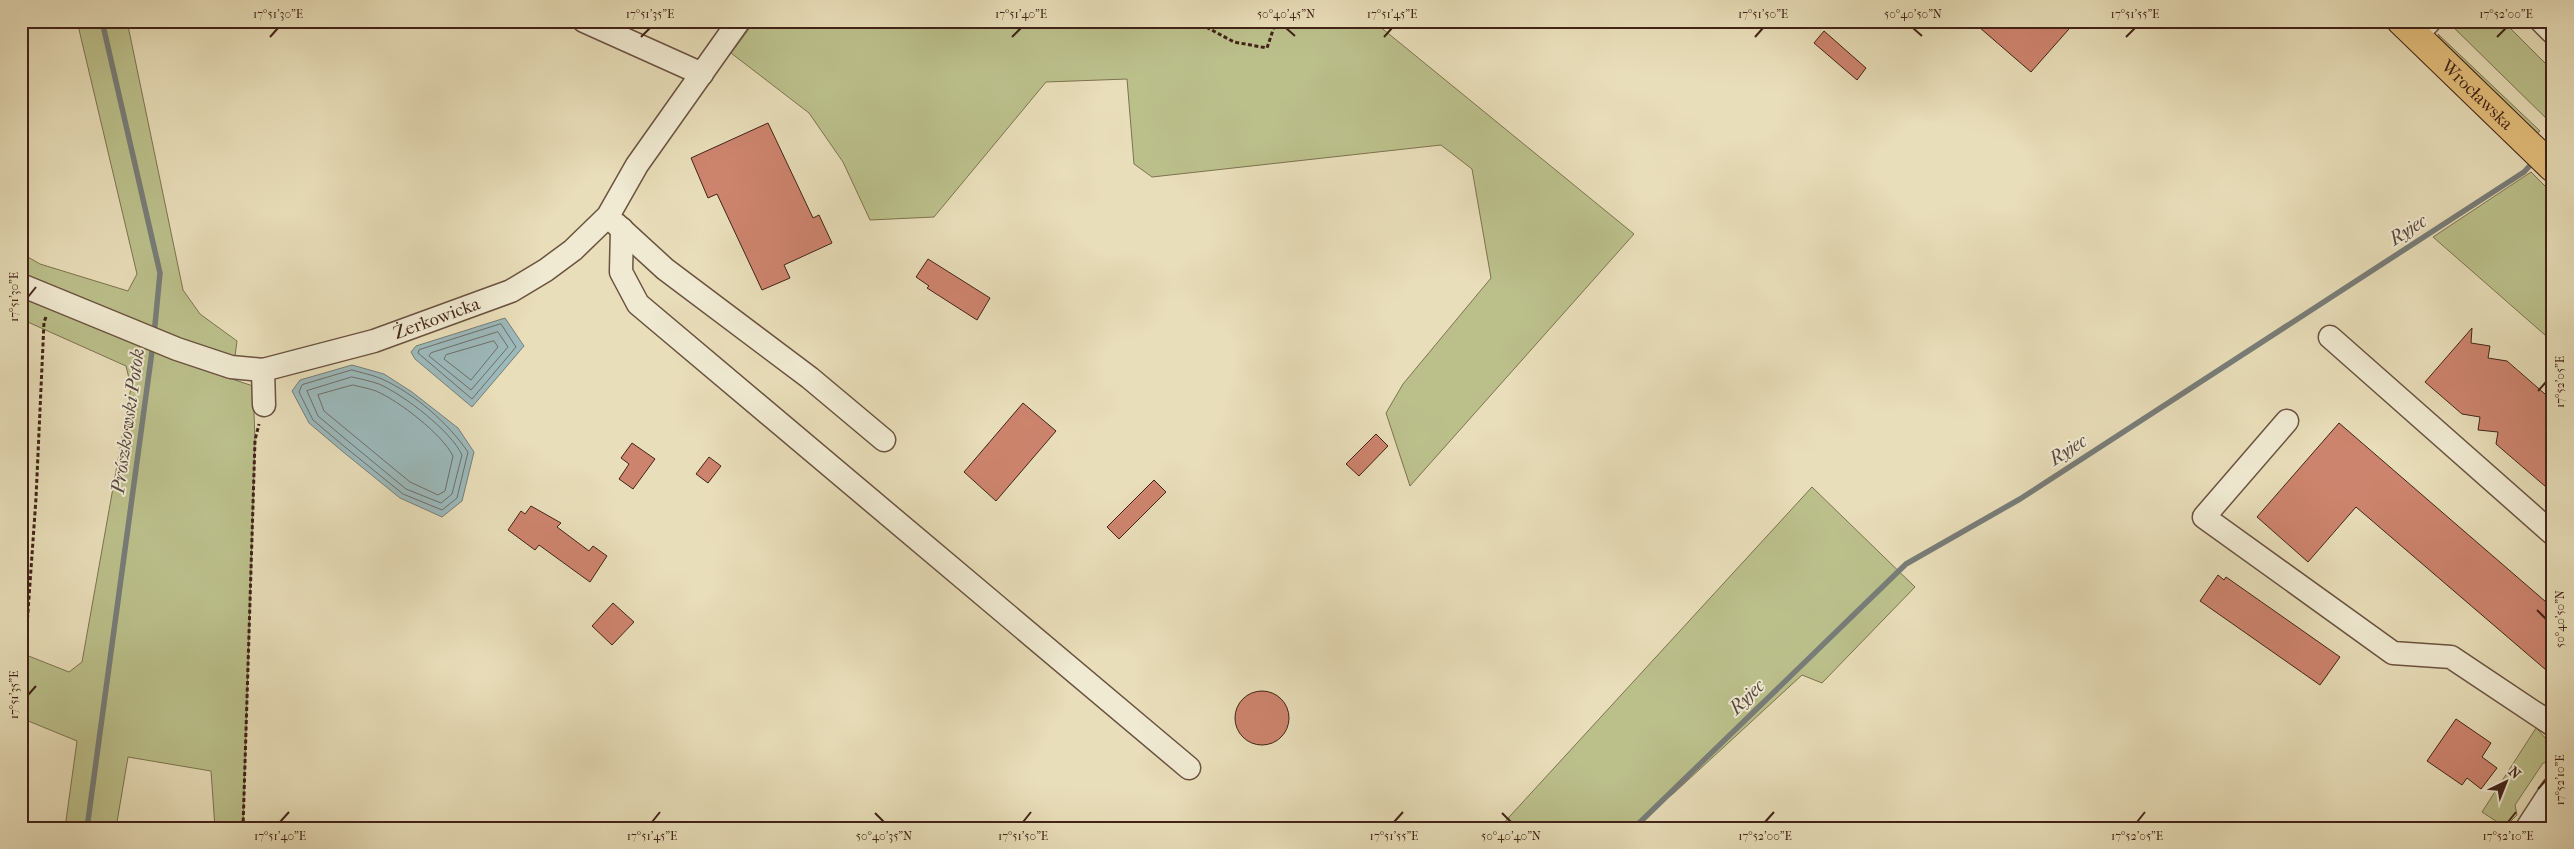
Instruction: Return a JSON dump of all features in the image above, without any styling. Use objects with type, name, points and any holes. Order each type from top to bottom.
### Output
[{"type":"main road","name":"Wrocławska","points":[[2415,26],[2542,158]]},
{"type":"street","points":[[584,21],[609,26],[702,74]]},
{"type":"street","name":"Żerkowicka","points":[[21,285],[177,349],[231,366],[263,370],[374,341],[511,291],[546,270],[615,223],[637,164],[739,21]]},
{"type":"street","points":[[2541,21],[2553,33]]},
{"type":"street","points":[[615,223],[665,269],[810,378],[884,440]]},
{"type":"street","points":[[615,223],[622,272],[638,304],[1189,768]]},
{"type":"street","points":[[2330,337],[2553,534]]},
{"type":"street","points":[[263,370],[264,405]]},
{"type":"street","points":[[2287,421],[2204,517],[2393,653],[2451,657],[2553,725]]},
{"type":"street","points":[[2527,828],[2549,800]]},
{"type":"path","points":[[1195,21],[1234,42],[1267,48],[1276,21]]},
{"type":"path","points":[[21,664],[26,640],[36,498],[44,322],[55,299]]},
{"type":"path","points":[[243,828],[255,440],[264,405]]},
{"type":"green space","points":[[77,21],[127,21],[183,290],[200,314],[237,341],[232,379],[253,386],[255,440],[243,828],[215,828],[211,771],[128,757],[116,828],[65,828],[77,741],[21,718],[21,653],[69,672],[82,662],[131,387],[126,366],[21,319],[21,253],[40,264],[128,291],[137,274]]},
{"type":"green space","points":[[755,21],[1373,21],[1634,234],[1410,486],[1386,413],[1403,384],[1491,278],[1472,169],[1441,145],[1152,177],[1134,164],[1127,79],[1046,82],[934,217],[870,220],[843,162],[809,113],[731,53]]},
{"type":"green space","points":[[2447,21],[2503,21],[2553,71],[2553,125]]},
{"type":"green space","points":[[2438,34],[2540,131],[2537,133]]},
{"type":"green space","points":[[2531,172],[2553,194],[2553,342],[2433,237]]},
{"type":"green space","points":[[1812,487],[1915,587],[1822,683],[1802,675],[1674,793],[1629,828],[1499,828]]},
{"type":"green space","points":[[2536,728],[2550,747],[2551,762],[2543,763],[2515,805],[2517,815],[2505,827],[2482,812]]},
{"type":"water","points":[[505,318],[524,346],[472,407],[415,359],[411,352],[416,346]]},
{"type":"water","points":[[352,365],[384,374],[412,392],[458,428],[474,452],[462,501],[442,517],[400,498],[309,423],[292,391],[300,380]]},
{"type":"building","points":[[1972,21],[2076,21],[2031,72]]},
{"type":"building","points":[[1824,31],[1866,68],[1857,80],[1814,43]]},
{"type":"building","points":[[768,123],[813,218],[819,215],[832,243],[784,265],[790,278],[762,290],[717,194],[708,198],[691,158]]},
{"type":"building","points":[[928,259],[990,298],[977,320],[927,288],[929,286],[916,277]]},
{"type":"building","points":[[2472,328],[2471,343],[2490,346],[2488,358],[2507,361],[2553,401],[2553,493],[2496,444],[2498,432],[2478,430],[2480,417],[2462,414],[2425,382]]},
{"type":"building","points":[[1023,403],[1056,431],[996,501],[964,472]]},
{"type":"building","points":[[2339,423],[2553,608],[2553,676],[2356,507],[2308,562],[2257,517]]},
{"type":"building","points":[[1376,434],[1388,446],[1359,476],[1346,464]]},
{"type":"building","points":[[632,443],[655,459],[633,489],[619,479],[629,464],[621,458]]},
{"type":"building","points":[[709,457],[721,466],[708,483],[696,474]]},
{"type":"building","points":[[1154,480],[1166,492],[1119,539],[1107,527]]},
{"type":"building","points":[[531,506],[561,523],[557,527],[589,551],[593,546],[607,556],[590,582],[539,545],[535,550],[508,530],[521,511],[525,514]]},
{"type":"building","points":[[2218,575],[2224,580],[2226,577],[2340,657],[2320,685],[2200,601]]},
{"type":"building","points":[[613,603],[634,622],[612,645],[592,626]]},
{"type":"building","points":[[1262,691],[1272,693],[1281,699],[1287,708],[1289,718],[1287,728],[1281,737],[1272,743],[1262,745],[1252,743],[1243,737],[1237,728],[1235,718],[1237,708],[1243,699],[1252,693]]},
{"type":"building","points":[[2456,719],[2491,743],[2482,757],[2497,768],[2481,789],[2467,778],[2462,785],[2427,761]]},
{"type":"waterway","name":"Prószkowski Potok","points":[[102,21],[160,273],[154,335]]},
{"type":"waterway","name":"Ryjec","points":[[2545,149],[2553,140]]},
{"type":"waterway","name":"Ryjec","points":[[1634,828],[1906,564],[2020,499],[2524,172],[2535,160]]},
{"type":"waterway","name":"Prószkowski Potok","points":[[87,828],[153,344]]}]
